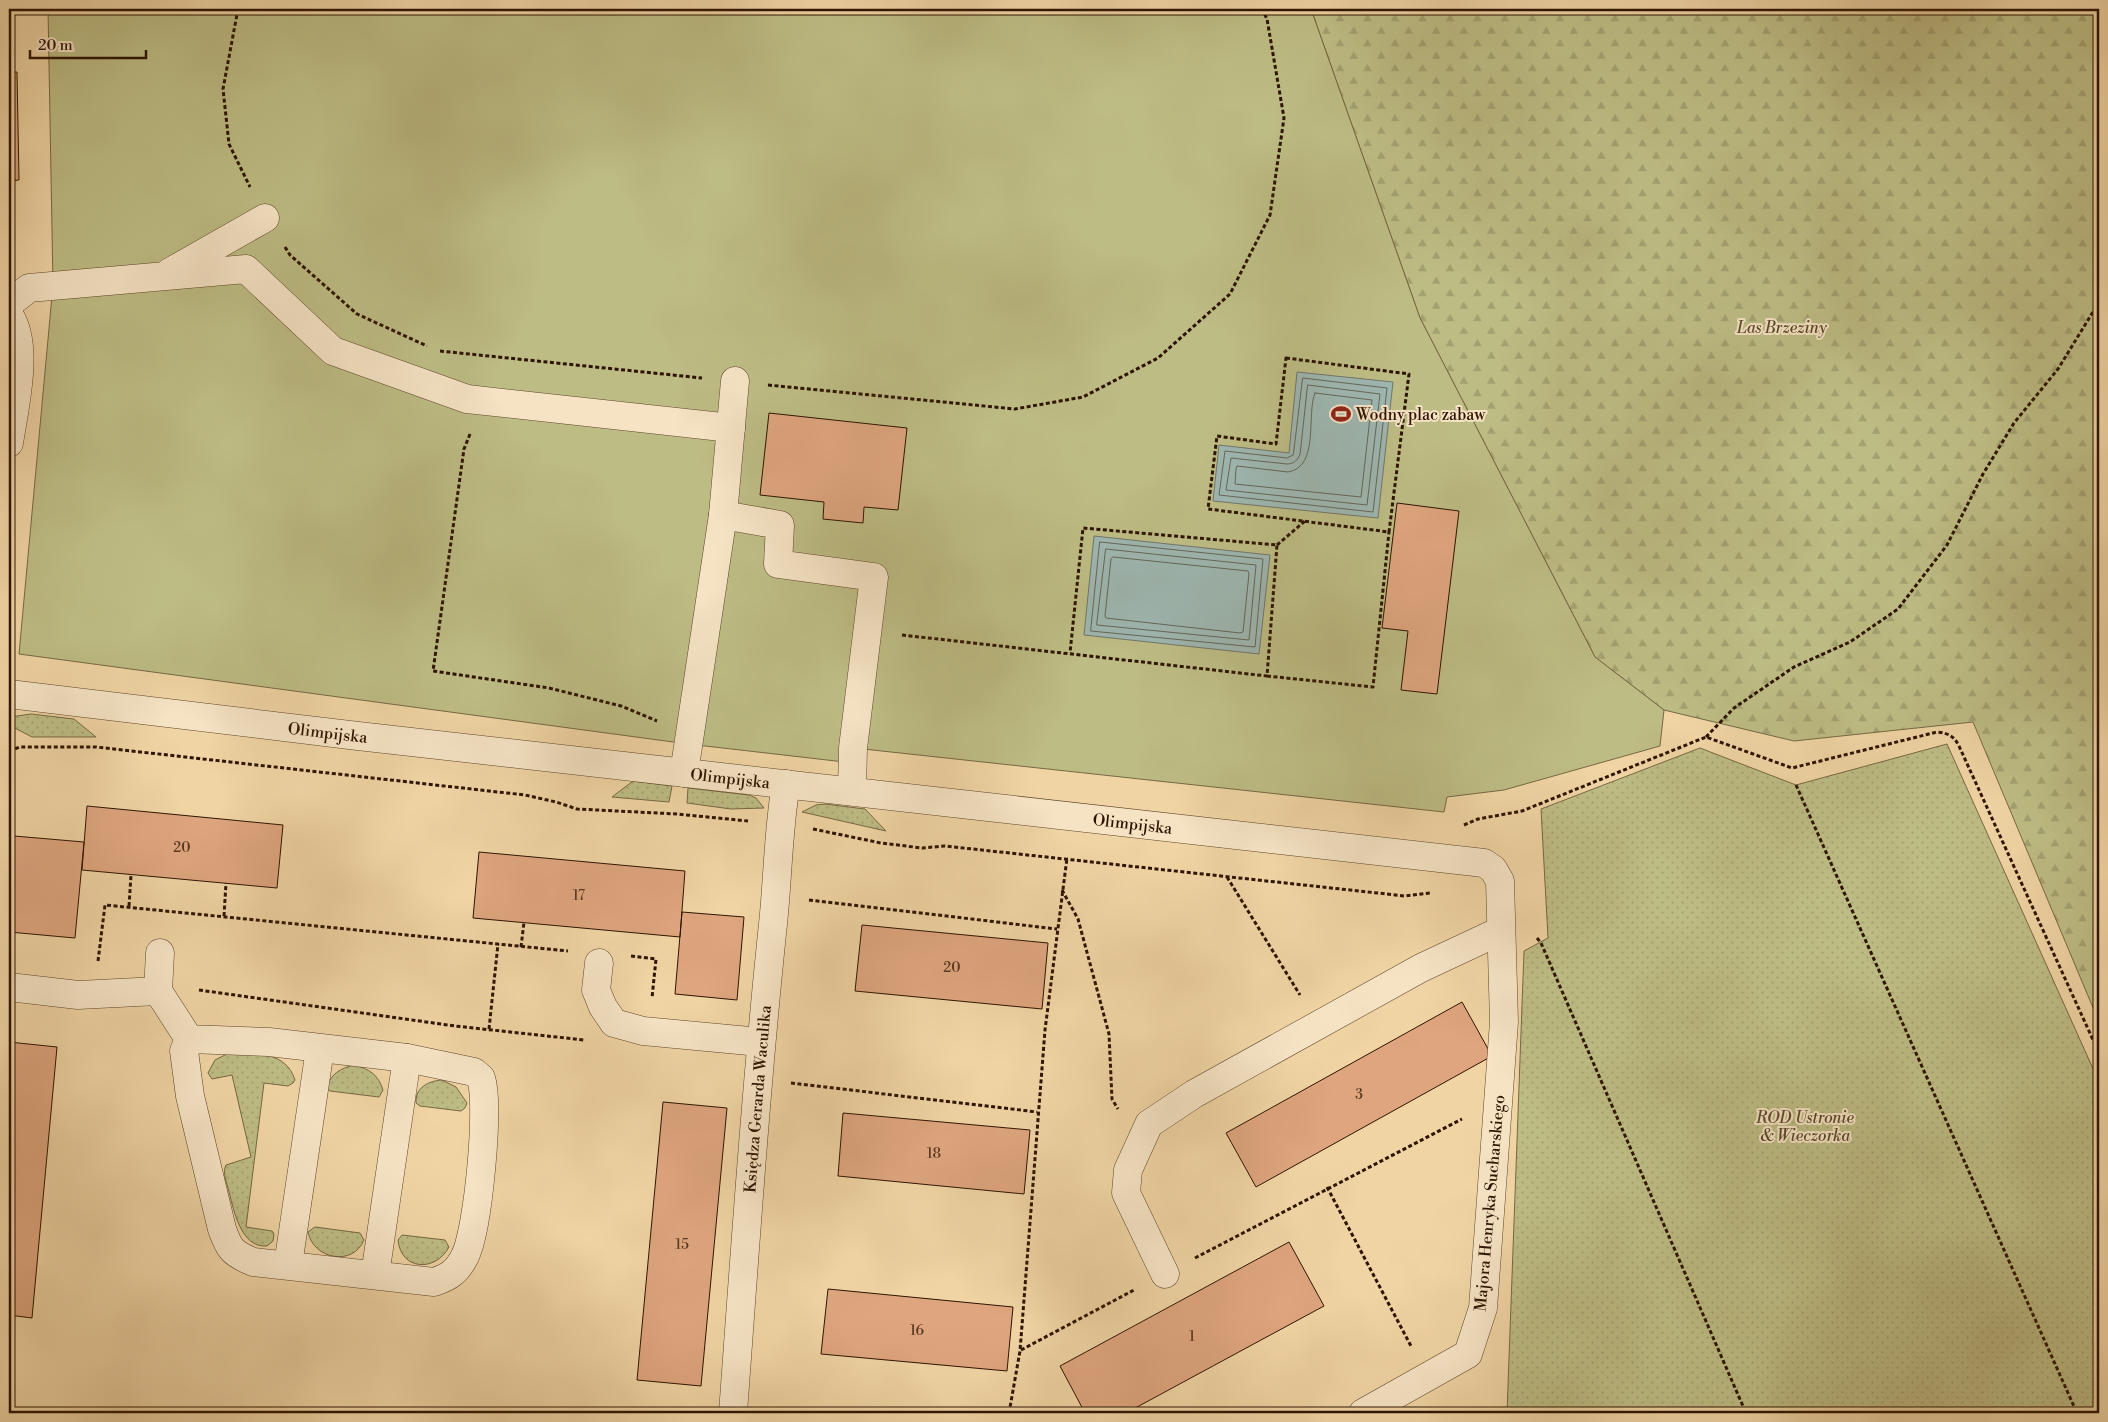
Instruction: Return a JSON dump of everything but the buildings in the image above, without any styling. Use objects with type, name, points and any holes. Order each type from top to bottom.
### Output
[{"type":"street","points":[[162,276],[266,218]]},
{"type":"street","points":[[9,304],[29,288],[246,269],[333,351],[467,399],[731,428]]},
{"type":"street","points":[[9,315],[14,322],[21,362],[9,443]]},
{"type":"street","points":[[684,773],[723,515],[735,381]]},
{"type":"street","points":[[723,515],[780,525],[778,564],[874,577],[869,631],[853,748],[852,791]]},
{"type":"street","name":"Olimpijska","points":[[9,694],[684,773],[1484,863],[1497,875],[1501,888],[1500,931]]},
{"type":"street","name":"Księdza Gerarda Waculika","points":[[733,1413],[760,1042],[776,896],[779,826],[786,784]]},
{"type":"street","points":[[1164,1274],[1126,1193],[1128,1170],[1149,1124],[1194,1094],[1421,968],[1500,931]]},
{"type":"street","name":"Majora Henryka Sucharskiego","points":[[1363,1413],[1468,1354],[1483,1308],[1504,1022],[1500,931]]},
{"type":"street","points":[[160,953],[158,991],[189,1039]]},
{"type":"street","points":[[599,963],[596,990],[603,1007],[614,1023],[649,1032],[760,1042]]},
{"type":"street","points":[[9,987],[78,995],[158,991]]},
{"type":"street","points":[[189,1039],[269,1042],[407,1058],[474,1072],[482,1078],[485,1104],[484,1126],[473,1229],[465,1255],[449,1277],[434,1282],[253,1262],[229,1248],[222,1229],[190,1096],[184,1051],[189,1039]]},
{"type":"street","points":[[288,1266],[320,1049]]},
{"type":"street","points":[[374,1275],[407,1058]]},
{"type":"path","points":[[238,9],[223,89],[229,144],[266,218],[290,255],[357,314],[429,347]]},
{"type":"path","points":[[438,351],[1014,409],[1083,397],[1158,358],[1230,294],[1270,215],[1284,118],[1267,19],[1262,9]]},
{"type":"path","points":[[1459,830],[1465,824],[1522,811],[1706,737],[1734,708],[1794,667],[1850,642],[1898,609],[1947,545],[1983,474],[2014,423],[2058,369],[2099,302]]},
{"type":"path","points":[[869,631],[1373,687],[1389,532],[1409,374],[1286,358],[1276,444],[1217,436],[1208,509],[1389,532]]},
{"type":"path","points":[[483,400],[464,449],[433,671],[549,688],[621,706],[664,724],[691,731]]},
{"type":"path","points":[[1267,676],[1277,545],[1305,521]]},
{"type":"path","points":[[1070,653],[1083,528],[1277,545]]},
{"type":"path","points":[[1706,737],[1792,768],[1937,732],[1950,735],[1956,739],[2099,1053]]},
{"type":"path","points":[[9,751],[20,747],[96,747],[525,795],[577,809],[677,814],[750,822]]},
{"type":"path","points":[[1796,785],[2077,1413]]},
{"type":"path","points":[[809,828],[881,844],[922,848],[945,846],[1067,858],[1405,896],[1421,896],[1434,892]]},
{"type":"path","points":[[1009,1413],[1020,1350],[1037,1112],[1045,1030],[1067,858]]},
{"type":"path","points":[[129,906],[131,875]]},
{"type":"path","points":[[1227,877],[1319,1026]]},
{"type":"path","points":[[224,916],[226,883]]},
{"type":"path","points":[[1062,889],[1078,919],[1109,1034],[1112,1099],[1141,1141]]},
{"type":"path","points":[[776,896],[1057,929]]},
{"type":"path","points":[[96,964],[105,905],[570,951]]},
{"type":"path","points":[[521,947],[524,922]]},
{"type":"path","points":[[1535,937],[1541,943],[1746,1413]]},
{"type":"path","points":[[489,1029],[498,944]]},
{"type":"path","points":[[628,956],[656,959],[649,1032]]},
{"type":"path","points":[[158,991],[185,988],[489,1029],[586,1040]]},
{"type":"path","points":[[758,1079],[1037,1112]]},
{"type":"path","points":[[1020,1350],[1498,1100]]},
{"type":"path","points":[[1327,1188],[1428,1377]]},
{"type":"green space","points":[[48,9],[1311,9],[1420,318],[1595,657],[1664,710],[1660,746],[1504,790],[1447,797],[1444,812],[854,748],[853,763],[688,744],[19,654],[53,285]]},
{"type":"green space","name":"Las Brzeziny","points":[[1311,9],[2099,9],[2099,1022],[1973,722],[1794,741],[1664,710],[1595,657],[1420,318]]},
{"type":"green space","points":[[31,714],[74,719],[96,737],[32,737],[9,725],[10,717]]},
{"type":"green space","name":"ROD Ustronie & Wieczorka","points":[[1947,744],[2099,1082],[2099,1413],[1507,1413],[1524,951],[1548,938],[1541,809],[1700,748],[1796,785]]},
{"type":"green space","points":[[633,781],[672,786],[669,802],[612,797]]},
{"type":"green space","points":[[688,788],[749,795],[756,798],[764,808],[731,809],[687,803]]},
{"type":"green space","points":[[825,804],[865,809],[886,831],[802,812],[816,805]]},
{"type":"green space","points":[[231,1052],[260,1054],[277,1059],[291,1071],[295,1080],[288,1086],[264,1083],[246,1227],[272,1231],[274,1234],[273,1241],[267,1246],[258,1245],[251,1241],[240,1227],[225,1178],[224,1171],[226,1165],[251,1157],[232,1075],[212,1079],[208,1073],[215,1060]]},
{"type":"green space","points":[[354,1065],[368,1070],[376,1076],[383,1090],[379,1097],[330,1091],[327,1088],[333,1075]]},
{"type":"green space","points":[[442,1080],[456,1087],[467,1103],[461,1111],[420,1106],[416,1103],[416,1097],[420,1089],[428,1083]]},
{"type":"green space","points":[[315,1227],[360,1233],[364,1240],[359,1249],[351,1254],[334,1256],[325,1254],[311,1241],[308,1232]]},
{"type":"green space","points":[[402,1235],[445,1240],[449,1247],[436,1261],[428,1264],[412,1262],[405,1258],[401,1250],[398,1240]]},
{"type":"water","name":"Wodny plac zabaw","points":[[1297,372],[1393,382],[1378,518],[1213,501],[1219,445],[1289,453]]},
{"type":"water","points":[[1094,536],[1270,555],[1259,654],[1084,635]]},
{"type":"place","name":"Wodny plac zabaw","points":[[1341,414]]}]
